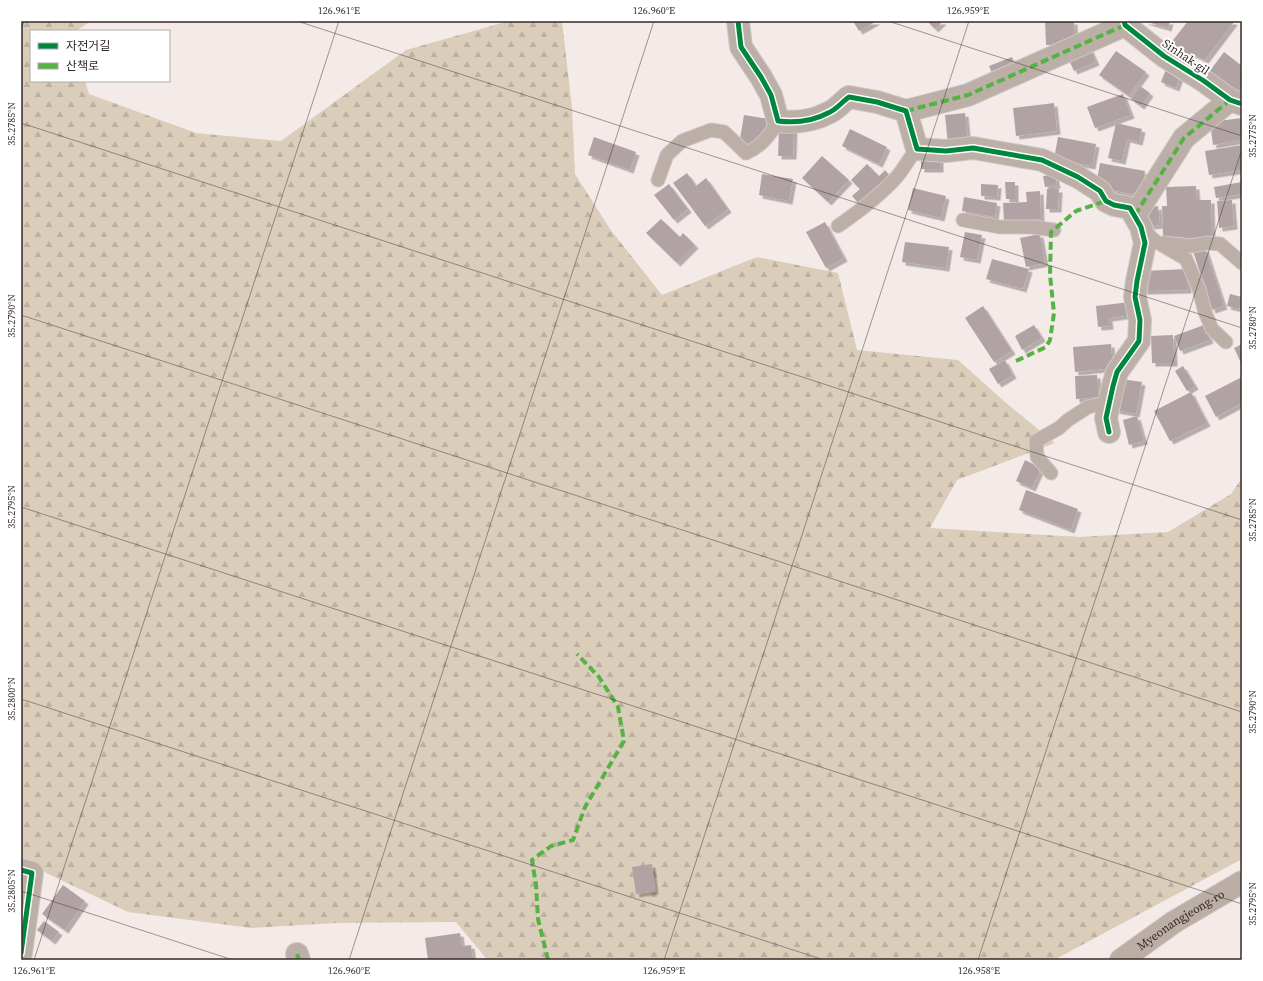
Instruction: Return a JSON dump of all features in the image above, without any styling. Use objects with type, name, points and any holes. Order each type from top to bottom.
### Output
[{"type":"main road","name":"Myeonangjeong-ro","points":[[1120,960],[1174,922],[1242,882]]},
{"type":"street","points":[[738,21],[741,47],[771,95],[778,121],[785,122],[813,119],[830,113],[848,97],[877,102],[906,111],[968,95],[1125,23]]},
{"type":"street","name":"Sinhak-gil","points":[[1125,23],[1164,56],[1236,102]]},
{"type":"street","points":[[1138,221],[1184,138],[1236,102]]},
{"type":"street","points":[[906,111],[917,149],[946,150],[973,148],[1042,160],[1078,177],[1100,191],[1106,201],[1114,205],[1130,208],[1138,221],[1145,243],[1137,281],[1136,297],[1140,320],[1139,341],[1117,372],[1106,418],[1109,432]]},
{"type":"street","points":[[21,870],[32,873],[21,953]]},
{"type":"street","points":[[21,956],[24,960]]},
{"type":"lane","points":[[658,180],[667,155],[682,141],[711,130],[724,132],[734,143],[746,152],[756,149],[771,135],[778,121]]},
{"type":"lane","points":[[838,226],[895,179],[917,149]]},
{"type":"lane","points":[[963,220],[1000,227],[1032,227],[1054,230]]},
{"type":"lane","points":[[1138,221],[1158,242],[1186,259],[1199,289],[1205,312],[1212,330],[1226,342]]},
{"type":"lane","points":[[1158,242],[1191,246],[1208,243],[1220,244],[1242,263]]},
{"type":"lane","points":[[1051,473],[1038,457],[1036,441],[1059,428],[1068,420],[1088,407],[1110,402]]},
{"type":"green space","points":[[21,21],[91,21],[78,30],[30,30],[30,82],[85,82],[89,94],[196,133],[281,141],[406,50],[509,21],[562,21],[572,108],[575,174],[610,229],[662,295],[757,257],[838,273],[857,350],[958,360],[1005,402],[1055,443],[957,480],[930,528],[1079,537],[1168,532],[1231,494],[1242,478],[1242,859],[1054,960],[485,960],[485,957],[456,922],[336,923],[251,928],[128,912],[21,861]]},
{"type":"building","points":[[853,21],[877,21],[859,31]]},
{"type":"building","points":[[927,21],[943,21],[935,29]]},
{"type":"building","points":[[1045,21],[1074,21],[1075,44],[1046,45]]},
{"type":"building","points":[[1144,21],[1170,21],[1168,28]]},
{"type":"building","points":[[1188,21],[1234,22],[1205,60],[1192,54],[1186,61],[1167,48]]},
{"type":"building","points":[[1089,46],[1096,62],[1074,71],[1067,56]]},
{"type":"building","points":[[1116,51],[1146,72],[1129,96],[1099,75]]},
{"type":"building","points":[[1224,52],[1242,66],[1242,91],[1239,95],[1209,72]]},
{"type":"building","points":[[1012,57],[1017,69],[994,78],[989,66]]},
{"type":"building","points":[[1167,67],[1181,73],[1176,88],[1161,82]]},
{"type":"building","points":[[1140,86],[1150,93],[1141,106],[1131,99]]},
{"type":"building","points":[[1123,94],[1131,115],[1095,128],[1087,107]]},
{"type":"building","points":[[1054,103],[1057,131],[1016,136],[1013,108]]},
{"type":"building","points":[[965,113],[968,143],[948,145],[945,115]]},
{"type":"building","points":[[744,115],[769,119],[767,132],[752,147],[739,145]]},
{"type":"building","points":[[1242,118],[1242,140],[1213,145],[1210,122]]},
{"type":"building","points":[[1116,123],[1142,129],[1139,142],[1127,139],[1122,161],[1108,158]]},
{"type":"building","points":[[779,129],[794,129],[793,156],[778,156]]},
{"type":"building","points":[[850,129],[887,147],[879,164],[842,146]]},
{"type":"building","points":[[594,137],[636,152],[630,170],[588,155]]},
{"type":"building","points":[[1058,137],[1096,144],[1092,166],[1054,159]]},
{"type":"building","points":[[1242,145],[1242,170],[1209,175],[1205,151]]},
{"type":"building","points":[[921,155],[940,155],[940,169],[921,169]]},
{"type":"building","points":[[822,156],[849,180],[828,202],[802,178]]},
{"type":"building","points":[[1100,163],[1145,171],[1141,196],[1105,189],[1097,180]]},
{"type":"building","points":[[867,164],[879,176],[885,170],[892,178],[862,207],[852,196],[860,189],[851,180]]},
{"type":"building","points":[[687,173],[696,186],[706,178],[728,209],[705,226],[673,183]]},
{"type":"building","points":[[762,174],[793,179],[789,201],[759,195]]},
{"type":"building","points":[[1055,174],[1057,185],[1045,187],[1043,176]]},
{"type":"building","points":[[1005,182],[1015,182],[1015,199],[1006,199]]},
{"type":"building","points":[[1242,182],[1242,194],[1216,198],[1214,187]]},
{"type":"building","points":[[669,184],[688,209],[674,220],[654,195]]},
{"type":"building","points":[[981,184],[998,185],[997,197],[981,196]]},
{"type":"building","points":[[1196,186],[1197,200],[1211,200],[1212,240],[1189,241],[1182,237],[1163,238],[1162,206],[1167,206],[1166,187]]},
{"type":"building","points":[[913,188],[946,196],[941,218],[908,210]]},
{"type":"building","points":[[1047,189],[1059,189],[1058,209],[1046,209]]},
{"type":"building","points":[[1040,191],[1041,219],[1004,222],[1003,203],[1027,202],[1026,192]]},
{"type":"building","points":[[964,197],[997,203],[995,217],[962,211]]},
{"type":"building","points":[[1232,200],[1234,226],[1219,228],[1217,201]]},
{"type":"building","points":[[1158,206],[1160,225],[1150,226],[1148,208]]},
{"type":"building","points":[[661,219],[680,237],[683,233],[695,245],[677,263],[646,233]]},
{"type":"building","points":[[825,222],[844,258],[826,268],[806,232]]},
{"type":"building","points":[[965,232],[982,235],[977,260],[960,257]]},
{"type":"building","points":[[1040,234],[1045,263],[1026,267],[1020,238]]},
{"type":"building","points":[[905,242],[949,247],[946,268],[902,262]]},
{"type":"building","points":[[1205,248],[1224,306],[1212,310],[1193,251]]},
{"type":"building","points":[[992,259],[1029,269],[1023,289],[986,279]]},
{"type":"building","points":[[1187,269],[1188,290],[1144,291],[1143,271]]},
{"type":"building","points":[[1230,294],[1242,297],[1239,309],[1227,306]]},
{"type":"building","points":[[1130,302],[1131,315],[1109,318],[1110,326],[1098,327],[1096,306]]},
{"type":"building","points":[[983,306],[1012,351],[994,362],[965,318]]},
{"type":"building","points":[[1034,325],[1042,338],[1022,350],[1015,336]]},
{"type":"building","points":[[1204,325],[1210,340],[1180,351],[1174,336]]},
{"type":"building","points":[[1173,335],[1174,363],[1152,363],[1151,336]]},
{"type":"building","points":[[1111,344],[1113,368],[1075,372],[1073,347]]},
{"type":"building","points":[[1242,344],[1242,365],[1234,348]]},
{"type":"building","points":[[1005,360],[1013,375],[998,384],[989,369]]},
{"type":"building","points":[[1183,366],[1195,386],[1187,391],[1175,371]]},
{"type":"building","points":[[1097,375],[1099,397],[1076,399],[1075,376]]},
{"type":"building","points":[[1242,377],[1242,403],[1216,417],[1205,396]]},
{"type":"building","points":[[1121,379],[1142,382],[1136,414],[1115,410]]},
{"type":"building","points":[[1191,392],[1207,423],[1170,441],[1154,411]]},
{"type":"building","points":[[1137,416],[1144,441],[1129,445],[1123,420]]},
{"type":"building","points":[[1025,460],[1041,468],[1032,488],[1016,481]]},
{"type":"building","points":[[1026,490],[1078,509],[1071,530],[1019,510]]},
{"type":"building","points":[[652,864],[655,891],[636,894],[632,867]]},
{"type":"building","points":[[63,885],[85,901],[65,930],[42,914]]},
{"type":"building","points":[[44,921],[59,932],[52,941],[37,930]]},
{"type":"building","points":[[460,933],[462,946],[471,945],[473,960],[428,960],[425,938]]},
{"type":"marked path","points":[[906,111],[968,95],[1125,25]]},
{"type":"marked path","points":[[1135,215],[1184,138],[1230,100]]},
{"type":"marked path","points":[[1016,361],[1046,347],[1050,340],[1054,313],[1050,275],[1051,232],[1076,211],[1106,201]]},
{"type":"marked path","points":[[548,960],[538,919],[536,885],[532,860],[551,846],[573,840],[585,807],[624,741],[618,707],[599,677],[577,654]]},
{"type":"marked path","points":[[297,954],[299,960]]},
{"type":"cycle path","points":[[738,21],[741,47],[771,95],[778,121],[790,122],[810,120],[822,116],[834,110],[849,97],[877,102],[906,111],[917,149],[946,151],[973,148],[1042,160],[1078,177],[1100,191],[1106,201],[1114,205],[1130,208],[1141,227],[1145,243],[1135,297],[1140,320],[1139,341],[1117,372],[1106,418],[1109,432]]},
{"type":"cycle path","points":[[1124,21],[1125,25],[1164,56],[1204,81],[1230,100],[1242,104]]},
{"type":"cycle path","points":[[21,870],[32,873],[21,953]]}]
